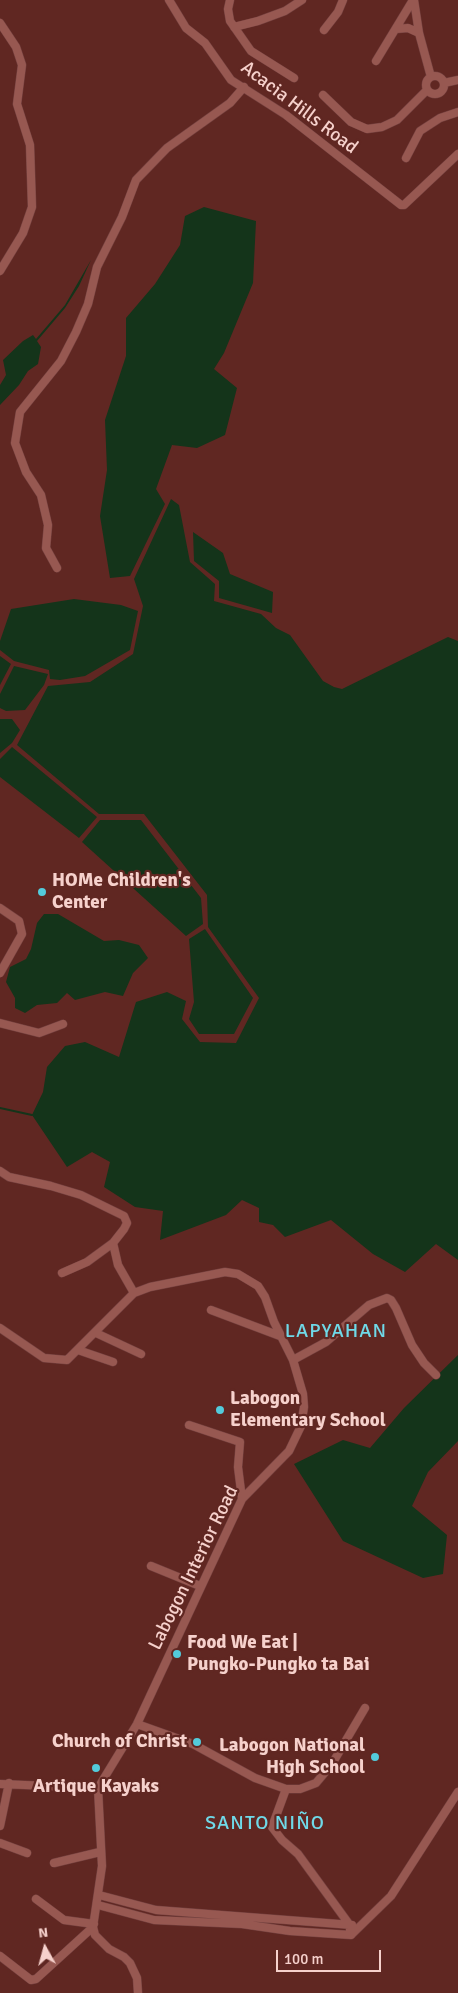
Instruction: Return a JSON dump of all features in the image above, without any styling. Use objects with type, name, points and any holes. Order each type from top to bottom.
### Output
[{"type":"street","name":"Acacia Hills Road","points":[[168,0],[186,28],[205,42],[231,80],[286,115],[342,161],[404,206],[458,154]]},
{"type":"street","points":[[230,0],[228,9],[234,27],[251,50],[294,78]]},
{"type":"street","points":[[234,27],[285,11],[302,0]]},
{"type":"street","points":[[324,30],[338,12],[343,0]]},
{"type":"street","points":[[376,61],[414,0]]},
{"type":"street","points":[[414,0],[418,33],[431,77]]},
{"type":"street","points":[[0,23],[16,47],[22,65],[17,104],[30,145],[32,207],[23,233],[0,271]]},
{"type":"street","points":[[396,29],[408,28],[418,33]]},
{"type":"street","points":[[431,77],[440,77],[444,83],[440,94],[431,94],[427,90],[426,83],[431,77]]},
{"type":"street","points":[[444,83],[458,80]]},
{"type":"street","points":[[57,568],[46,548],[48,525],[41,494],[26,472],[14,440],[20,412],[61,361],[76,332],[88,304],[97,267],[122,218],[136,180],[167,148],[230,103],[244,87]]},
{"type":"street","points":[[323,95],[351,122],[368,129],[382,127],[397,120],[427,90]]},
{"type":"street","points":[[406,158],[420,131],[440,118],[458,112]]},
{"type":"street","points":[[0,908],[19,921],[22,934],[0,973]]},
{"type":"street","points":[[0,1023],[38,1033],[64,1024]]},
{"type":"street","points":[[0,1171],[8,1177],[74,1193],[124,1216],[127,1223],[113,1243],[87,1262],[62,1273]]},
{"type":"street","points":[[113,1243],[118,1265],[134,1293]]},
{"type":"street","name":"Labogon Interior Road","points":[[0,1328],[44,1358],[67,1360],[134,1293],[150,1287],[225,1272],[238,1274],[258,1286],[293,1360],[303,1394],[304,1407],[300,1426],[288,1451],[242,1499],[137,1724],[98,1788]]},
{"type":"street","points":[[293,1360],[326,1342],[368,1305],[387,1298],[391,1300],[396,1308],[412,1345],[424,1363],[436,1375]]},
{"type":"street","points":[[211,1310],[280,1336]]},
{"type":"street","points":[[96,1332],[141,1354]]},
{"type":"street","points":[[78,1350],[113,1362]]},
{"type":"street","points":[[188,1424],[240,1442],[242,1446],[238,1467],[242,1499]]},
{"type":"street","points":[[151,1566],[200,1586]]},
{"type":"street","points":[[137,1724],[193,1744],[255,1778],[286,1789],[300,1789],[316,1783],[332,1764],[365,1708]]},
{"type":"street","points":[[0,1826],[9,1783]]},
{"type":"street","points":[[0,1784],[98,1788],[100,1852],[99,1895],[94,1926],[95,1935],[100,1942],[130,1963],[137,1978],[138,1993]]},
{"type":"street","points":[[286,1789],[272,1827],[282,1840],[298,1854],[349,1924],[351,1934]]},
{"type":"street","points":[[98,1904],[154,1920],[242,1924],[290,1931],[351,1934],[360,1928],[391,1896],[458,1792]]},
{"type":"street","points":[[0,1843],[27,1853]]},
{"type":"street","points":[[54,1863],[100,1852]]},
{"type":"street","points":[[99,1895],[156,1910],[349,1924],[360,1928]]},
{"type":"street","points":[[36,1899],[64,1920],[94,1926]]},
{"type":"street","points":[[0,1956],[33,1980],[94,1926]]},
{"type":"shaded area","points":[[204,207],[256,221],[253,283],[224,353],[214,369],[237,388],[225,435],[197,448],[172,445],[156,489],[165,504],[130,576],[110,578],[100,516],[107,470],[105,420],[126,356],[126,318],[155,284],[180,245],[185,216]]},
{"type":"shaded area","points":[[91,260],[79,286],[65,308],[37,341],[41,347],[38,364],[28,371],[19,385],[0,405],[0,385],[6,375],[3,360],[23,341],[33,335],[36,339],[65,305]]},
{"type":"shaded area","points":[[171,499],[179,505],[190,562],[215,584],[214,601],[261,614],[276,628],[290,635],[323,681],[334,687],[342,689],[448,637],[458,641],[458,1260],[436,1244],[405,1272],[373,1254],[331,1220],[285,1237],[273,1225],[259,1222],[259,1208],[242,1200],[226,1215],[160,1240],[163,1211],[135,1207],[104,1187],[110,1162],[92,1152],[67,1167],[32,1115],[43,1092],[47,1067],[65,1046],[85,1042],[119,1057],[136,1002],[167,992],[186,1001],[182,1019],[200,1042],[236,1043],[259,998],[208,927],[207,895],[144,814],[99,814],[17,745],[48,686],[90,682],[133,654],[143,606],[134,579]]},
{"type":"shaded area","points":[[193,532],[223,553],[230,574],[273,592],[272,613],[219,598],[219,581],[194,561]]},
{"type":"shaded area","points":[[74,599],[121,605],[138,611],[130,650],[85,676],[60,680],[50,679],[49,670],[14,661],[0,650],[0,641],[11,609]]},
{"type":"shaded area","points":[[0,656],[11,664],[0,685]]},
{"type":"shaded area","points":[[14,666],[48,674],[44,685],[25,710],[6,711],[0,708],[0,694]]},
{"type":"shaded area","points":[[0,719],[12,719],[20,730],[12,743],[0,753]]},
{"type":"shaded area","points":[[12,747],[97,817],[79,838],[0,777],[0,759]]},
{"type":"shaded area","points":[[100,820],[141,820],[201,898],[203,924],[186,936],[82,842]]},
{"type":"shaded area","points":[[44,914],[58,914],[104,941],[119,940],[139,945],[148,958],[133,973],[123,996],[105,992],[75,1000],[67,993],[57,1003],[37,1005],[25,1013],[15,1008],[15,998],[6,982],[10,967],[26,959],[31,949],[37,923]]},
{"type":"shaded area","points":[[205,929],[253,998],[234,1034],[199,1034],[189,1019],[194,1002],[189,939]]},
{"type":"shaded area","points":[[458,1355],[458,1441],[428,1472],[412,1506],[447,1535],[443,1574],[423,1578],[343,1541],[294,1464],[343,1440],[370,1448],[404,1408]]},
{"type":"waterway","points":[[0,1108],[32,1115]]},
{"type":"place","name":"HOMe Children's Center","points":[[42,892]]},
{"type":"place","name":"Labogon Elementary School","points":[[220,1410]]},
{"type":"place","name":"Food We Eat | Pungko-Pungko ta Bai","points":[[177,1654]]},
{"type":"place","name":"Church of Christ","points":[[197,1742]]},
{"type":"place","name":"Labogon National High School","points":[[375,1757]]},
{"type":"place","name":"Artique Kayaks","points":[[96,1768]]},
{"type":"district","name":"LAPYAHAN","points":[[336,1332]]},
{"type":"district","name":"SANTO NIÑO","points":[[265,1824]]}]
